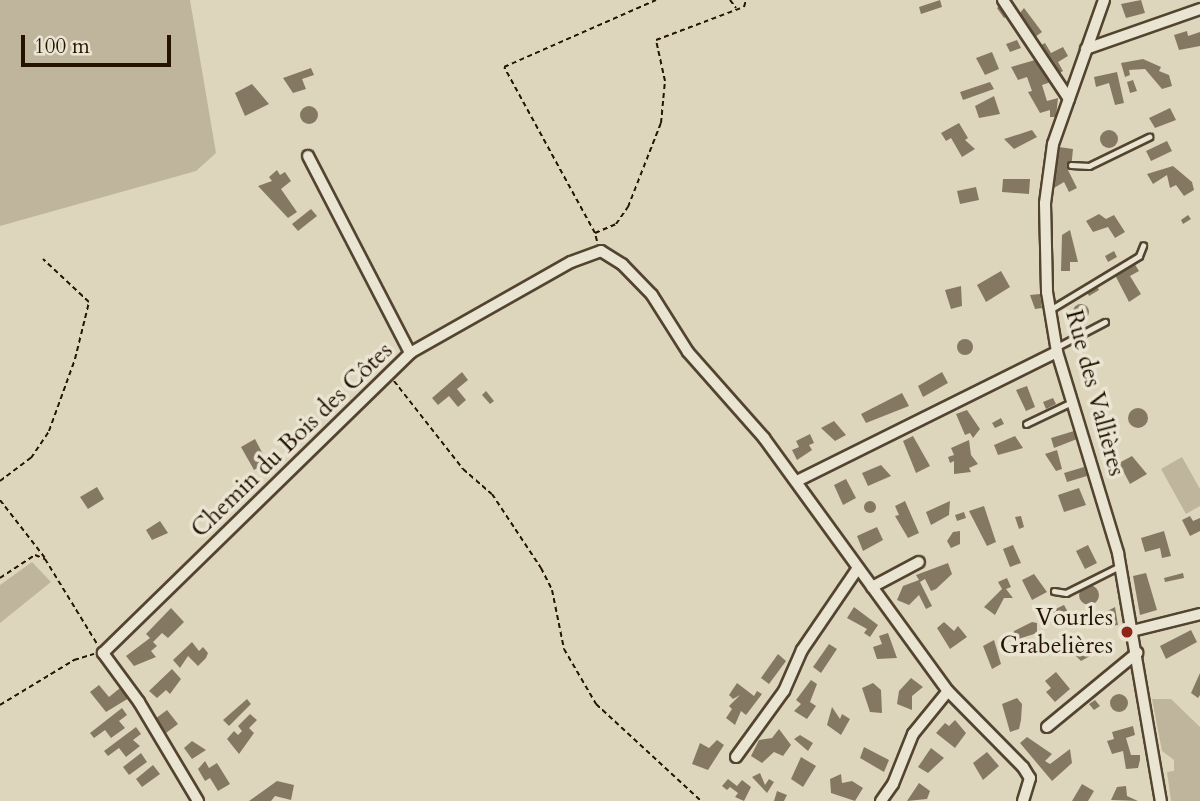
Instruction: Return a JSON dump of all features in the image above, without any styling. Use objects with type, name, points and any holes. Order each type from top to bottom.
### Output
[{"type":"street","points":[[1003,0],[1069,99]]},
{"type":"street","name":"Rue des Vallières","points":[[1104,0],[1069,99],[1045,203],[1049,310],[1056,350],[1121,566],[1161,801]]},
{"type":"street","points":[[1086,49],[1200,9]]},
{"type":"street","points":[[308,156],[410,353]]},
{"type":"street","points":[[601,251],[622,264],[652,295],[688,352],[797,481],[948,691],[1023,767],[1030,778],[1023,801]]},
{"type":"street","name":"Chemin du Bois des Côtes","points":[[103,653],[390,376],[410,353],[570,262],[601,251]]},
{"type":"street","points":[[797,481],[1056,350]]},
{"type":"street","points":[[872,587],[919,562]]},
{"type":"street","points":[[736,757],[784,691],[802,650],[858,568]]},
{"type":"street","points":[[1132,631],[1200,614]]},
{"type":"street","points":[[103,653],[139,702],[198,801]]},
{"type":"street","points":[[1047,727],[1137,653]]},
{"type":"street","points":[[881,801],[893,784],[913,734],[948,691]]},
{"type":"lane","points":[[1071,165],[1089,166],[1149,137]]},
{"type":"lane","points":[[1049,310],[1139,256],[1143,246]]},
{"type":"lane","points":[[1056,350],[1105,322]]},
{"type":"lane","points":[[1026,424],[1072,401]]},
{"type":"lane","points":[[1054,591],[1066,593],[1121,566]]},
{"type":"path","points":[[601,251],[595,233],[504,67],[656,0]]},
{"type":"path","points":[[730,0],[737,9]]},
{"type":"path","points":[[595,233],[616,224],[628,207],[661,123],[665,81],[656,40],[737,9],[746,0]]},
{"type":"path","points":[[0,481],[31,458],[48,431],[75,359],[89,302],[43,259]]},
{"type":"path","points":[[390,376],[463,469],[492,494],[541,568],[552,590],[564,649],[596,705],[701,801]]},
{"type":"path","points":[[0,500],[46,559],[103,653],[74,660],[0,705]]},
{"type":"path","points":[[0,578],[35,555],[46,559]]},
{"type":"shaded area","points":[[0,0],[190,0],[216,153],[196,171],[0,226]]},
{"type":"shaded area","points":[[1182,457],[1200,489],[1200,506],[1186,514],[1161,469]]},
{"type":"shaded area","points":[[32,562],[51,582],[0,623],[0,585]]},
{"type":"shaded area","points":[[1152,699],[1171,699],[1200,727],[1200,801],[1171,801],[1167,772],[1174,771],[1174,760],[1162,751]]},
{"type":"building","points":[[940,0],[942,7],[921,14],[919,7]]},
{"type":"building","points":[[1141,0],[1145,13],[1126,18],[1121,4]]},
{"type":"building","points":[[1003,3],[1008,16],[1004,18],[997,8]]},
{"type":"building","points":[[1024,8],[1042,32],[1035,37],[1019,14]]},
{"type":"building","points":[[1187,31],[1188,36],[1200,32],[1200,46],[1179,50],[1174,35]]},
{"type":"building","points":[[1017,40],[1021,48],[1010,52],[1006,44]]},
{"type":"building","points":[[1045,43],[1051,53],[1063,47],[1068,56],[1058,62],[1063,71],[1058,74],[1041,45]]},
{"type":"building","points":[[992,52],[999,69],[985,75],[976,58]]},
{"type":"building","points":[[1034,55],[1054,81],[1042,85],[1047,101],[1058,98],[1056,117],[1050,117],[1050,110],[1040,113],[1028,92],[1032,91],[1027,77],[1018,80],[1011,67],[1035,60]]},
{"type":"building","points":[[1143,59],[1161,67],[1159,71],[1169,75],[1172,86],[1162,89],[1145,69],[1129,70],[1130,75],[1125,77],[1121,63]]},
{"type":"building","points":[[311,68],[314,75],[302,79],[306,89],[293,93],[283,78]]},
{"type":"building","points":[[1117,72],[1124,103],[1115,105],[1109,83],[1096,87],[1094,77]]},
{"type":"building","points":[[1133,80],[1137,91],[1130,93],[1127,82]]},
{"type":"building","points":[[990,82],[994,89],[963,100],[960,92]]},
{"type":"building","points":[[252,84],[269,104],[245,116],[235,93]]},
{"type":"building","points":[[994,96],[1000,114],[979,118],[975,106]]},
{"type":"building","points":[[305,106],[313,106],[318,115],[316,122],[305,124],[300,119],[300,111]]},
{"type":"building","points":[[1170,108],[1176,120],[1155,128],[1149,118]]},
{"type":"building","points":[[959,123],[968,138],[965,140],[975,149],[962,157],[951,138],[946,141],[941,133]]},
{"type":"building","points":[[1032,130],[1037,137],[1014,149],[1004,139]]},
{"type":"building","points":[[1105,130],[1113,130],[1118,139],[1116,146],[1105,148],[1100,143],[1100,135]]},
{"type":"building","points":[[1167,141],[1172,151],[1151,161],[1146,151]]},
{"type":"building","points":[[1059,147],[1073,149],[1071,169],[1067,168],[1077,188],[1069,192],[1064,182],[1054,188]]},
{"type":"building","points":[[1173,166],[1192,182],[1194,190],[1184,196],[1176,185],[1170,188],[1167,175],[1153,184],[1147,174]]},
{"type":"building","points":[[277,170],[280,175],[285,172],[291,181],[281,189],[297,212],[288,218],[258,186],[272,181],[269,177]]},
{"type":"building","points":[[1003,179],[1030,179],[1029,194],[1002,192]]},
{"type":"building","points":[[976,187],[979,200],[960,204],[957,191]]},
{"type":"building","points":[[311,209],[317,216],[298,231],[292,224]]},
{"type":"building","points":[[1099,214],[1106,219],[1114,215],[1125,232],[1115,238],[1108,227],[1093,232],[1086,221]]},
{"type":"building","points":[[1188,215],[1191,219],[1183,224],[1181,220]]},
{"type":"building","points":[[1070,230],[1078,262],[1070,262],[1070,271],[1061,271],[1062,235]]},
{"type":"building","points":[[1114,251],[1117,257],[1108,262],[1105,256]]},
{"type":"building","points":[[1134,263],[1139,271],[1130,276],[1141,294],[1129,302],[1115,275]]},
{"type":"building","points":[[1001,271],[1010,287],[986,302],[977,285]]},
{"type":"building","points":[[961,286],[962,306],[951,309],[945,290]]},
{"type":"building","points":[[1097,286],[1099,290],[1089,296],[1087,292]]},
{"type":"building","points":[[1040,294],[1042,308],[1035,309],[1030,295]]},
{"type":"building","points":[[1078,304],[1084,304],[1089,312],[1087,318],[1078,320],[1073,315],[1073,309]]},
{"type":"building","points":[[962,339],[968,339],[973,347],[971,353],[962,355],[957,350],[957,344]]},
{"type":"building","points":[[462,372],[468,380],[457,389],[466,400],[458,407],[449,396],[438,405],[432,398]]},
{"type":"building","points":[[942,372],[948,383],[923,397],[918,386]]},
{"type":"building","points":[[1027,386],[1035,407],[1026,411],[1016,390]]},
{"type":"building","points":[[486,391],[494,401],[490,404],[482,395]]},
{"type":"building","points":[[902,393],[909,406],[866,423],[861,414]]},
{"type":"building","points":[[1053,398],[1056,404],[1046,409],[1043,402]]},
{"type":"building","points":[[1138,408],[1145,411],[1148,418],[1145,425],[1138,428],[1131,425],[1128,418],[1131,411]]},
{"type":"building","points":[[967,410],[980,429],[973,438],[970,433],[965,435],[956,414]]},
{"type":"building","points":[[1001,418],[1004,424],[995,428],[992,423]]},
{"type":"building","points":[[834,421],[846,435],[835,441],[821,428]]},
{"type":"building","points":[[1074,431],[1077,439],[1054,448],[1051,438]]},
{"type":"building","points":[[810,434],[814,443],[809,445],[812,450],[797,460],[792,450],[799,447],[796,441]]},
{"type":"building","points":[[913,436],[930,466],[916,473],[903,441]]},
{"type":"building","points":[[1015,436],[1023,448],[998,455],[994,445]]},
{"type":"building","points":[[255,439],[267,462],[254,470],[241,447]]},
{"type":"building","points":[[969,440],[971,455],[978,464],[969,468],[971,472],[954,474],[954,461],[950,463],[948,457],[954,455],[951,448]]},
{"type":"building","points":[[1057,450],[1062,469],[1056,471],[1045,454]]},
{"type":"building","points":[[1132,456],[1147,474],[1130,484],[1119,463]]},
{"type":"building","points":[[881,465],[891,476],[868,486],[862,473]]},
{"type":"building","points":[[1084,467],[1087,476],[1067,482],[1064,473]]},
{"type":"building","points":[[846,479],[856,498],[843,505],[834,485]]},
{"type":"building","points":[[97,487],[104,499],[88,509],[80,497]]},
{"type":"building","points":[[1079,488],[1086,505],[1064,512],[1058,495]]},
{"type":"building","points":[[870,501],[876,507],[870,513],[864,507]]},
{"type":"building","points":[[905,501],[919,533],[908,538],[895,516],[899,515],[895,506]]},
{"type":"building","points":[[950,501],[949,515],[931,525],[926,512]]},
{"type":"building","points":[[984,506],[996,542],[987,546],[969,511]]},
{"type":"building","points":[[964,512],[966,518],[957,521],[955,515]]},
{"type":"building","points":[[1021,516],[1024,527],[1019,529],[1015,517]]},
{"type":"building","points":[[1190,516],[1193,521],[1200,518],[1200,531],[1190,536],[1182,520]]},
{"type":"building","points":[[160,521],[168,533],[152,540],[146,530]]},
{"type":"building","points":[[877,527],[883,540],[863,551],[857,536]]},
{"type":"building","points":[[960,531],[960,544],[951,548],[947,541],[953,532]]},
{"type":"building","points":[[1164,531],[1171,556],[1162,558],[1160,548],[1145,552],[1141,538]]},
{"type":"building","points":[[1013,545],[1021,563],[1010,567],[1003,549]]},
{"type":"building","points":[[1088,545],[1097,563],[1085,569],[1076,551]]},
{"type":"building","points":[[948,563],[952,574],[936,589],[931,591],[925,579],[920,582],[932,606],[926,609],[919,595],[909,605],[897,600],[903,586],[919,580],[916,575]]},
{"type":"building","points":[[1146,573],[1157,610],[1140,615],[1133,576]]},
{"type":"building","points":[[1183,573],[1184,578],[1165,582],[1164,578]]},
{"type":"building","points":[[1034,574],[1047,592],[1032,600],[1022,580]]},
{"type":"building","points":[[1007,578],[1011,587],[1006,589],[1013,598],[1004,598],[995,615],[984,607],[1002,589],[998,582]]},
{"type":"building","points":[[1089,585],[1096,588],[1099,595],[1096,602],[1089,605],[1082,602],[1079,595],[1082,588]]},
{"type":"building","points":[[1064,605],[1073,621],[1064,626],[1059,616],[1053,619],[1049,612]]},
{"type":"building","points":[[854,607],[878,625],[870,637],[864,633],[867,629],[847,618]]},
{"type":"building","points":[[1115,607],[1118,625],[1110,626],[1109,618],[1100,624],[1096,617]]},
{"type":"building","points":[[171,608],[184,622],[168,638],[162,633],[153,642],[157,646],[151,651],[156,657],[134,666],[126,656],[150,638],[146,634]]},
{"type":"building","points":[[944,622],[954,631],[958,626],[967,637],[950,649],[937,628]]},
{"type":"building","points":[[1032,622],[1037,623],[1037,633],[1012,641],[1014,631]]},
{"type":"building","points":[[1191,630],[1197,642],[1166,659],[1160,646]]},
{"type":"building","points":[[888,633],[897,658],[877,659],[873,647],[882,644],[879,636]]},
{"type":"building","points":[[1089,639],[1099,651],[1081,661],[1073,653]]},
{"type":"building","points":[[994,640],[1001,664],[992,669],[983,646]]},
{"type":"building","points":[[192,642],[199,651],[203,647],[208,653],[206,658],[198,666],[188,656],[180,668],[173,660]]},
{"type":"building","points":[[829,644],[837,649],[821,673],[813,667]]},
{"type":"building","points":[[778,654],[786,661],[769,684],[761,678]]},
{"type":"building","points":[[172,669],[181,679],[170,694],[166,690],[157,698],[149,691]]},
{"type":"building","points":[[1056,672],[1070,689],[1055,702],[1046,692],[1051,688],[1045,681]]},
{"type":"building","points":[[1200,673],[1200,695],[1198,698],[1191,693]]},
{"type":"building","points":[[911,678],[923,687],[912,696],[912,710],[897,704],[899,691]]},
{"type":"building","points":[[811,680],[817,684],[810,702],[816,706],[807,719],[794,711],[801,704],[796,700]]},
{"type":"building","points":[[737,683],[754,696],[757,691],[762,694],[746,715],[741,711],[735,725],[726,718],[732,709],[729,706],[740,695],[733,699],[729,695]]},
{"type":"building","points":[[873,683],[881,690],[882,713],[870,712],[862,688]]},
{"type":"building","points":[[99,685],[109,697],[120,688],[129,698],[106,712],[90,692]]},
{"type":"building","points":[[1119,694],[1125,697],[1128,703],[1125,709],[1119,712],[1113,709],[1110,703],[1113,697]]},
{"type":"building","points":[[1017,698],[1022,704],[1021,720],[1019,729],[1010,732],[1002,704]]},
{"type":"building","points":[[247,699],[251,704],[229,726],[223,720]]},
{"type":"building","points":[[1095,700],[1100,706],[1094,710],[1089,704]]},
{"type":"building","points":[[832,707],[840,719],[842,714],[850,719],[841,735],[827,725]]},
{"type":"building","points":[[122,708],[127,715],[119,721],[125,728],[111,738],[105,730],[94,738],[90,733]]},
{"type":"building","points":[[167,710],[178,724],[166,733],[155,719]]},
{"type":"building","points":[[250,714],[257,720],[249,728],[254,733],[239,754],[227,739],[234,731],[238,735],[242,731],[238,726]]},
{"type":"building","points":[[955,720],[966,733],[955,748],[936,733],[945,723],[949,726]]},
{"type":"building","points":[[1133,726],[1135,735],[1126,738],[1131,755],[1140,755],[1140,760],[1138,768],[1126,769],[1123,751],[1112,754],[1107,741],[1114,739],[1112,732]]},
{"type":"building","points":[[136,727],[141,734],[133,740],[140,746],[126,757],[119,748],[108,756],[104,751]]},
{"type":"building","points":[[779,729],[791,745],[783,756],[774,752],[762,763],[751,756],[759,740],[772,738]]},
{"type":"building","points":[[800,735],[813,743],[808,751],[794,739]]},
{"type":"building","points":[[1027,737],[1052,754],[1045,761],[1050,764],[1070,749],[1072,763],[1052,781],[1020,743]]},
{"type":"building","points":[[717,740],[724,745],[708,770],[692,764],[700,743],[709,748]]},
{"type":"building","points":[[192,741],[206,750],[192,759],[184,748]]},
{"type":"building","points":[[864,747],[889,760],[884,772],[860,758]]},
{"type":"building","points":[[931,748],[944,758],[928,773],[918,767]]},
{"type":"building","points":[[987,752],[999,766],[983,780],[973,763]]},
{"type":"building","points":[[141,753],[147,762],[129,775],[123,767]]},
{"type":"building","points":[[801,757],[816,766],[803,787],[791,779]]},
{"type":"building","points":[[205,761],[209,768],[217,763],[230,784],[218,791],[210,778],[205,781],[198,769]]},
{"type":"building","points":[[153,765],[160,774],[142,787],[136,779]]},
{"type":"building","points":[[760,773],[765,785],[769,779],[774,782],[767,793],[752,777]]},
{"type":"building","points":[[841,774],[842,783],[852,781],[863,788],[855,801],[831,793],[830,779]]},
{"type":"building","points":[[728,779],[737,786],[742,780],[751,787],[744,801],[735,797],[738,793],[730,787],[727,790],[722,786]]},
{"type":"building","points":[[277,781],[294,785],[291,800],[275,796],[271,801],[249,801]]},
{"type":"building","points":[[919,783],[930,791],[927,799],[907,801]]},
{"type":"building","points":[[1082,784],[1094,791],[1088,801],[1072,801]]},
{"type":"building","points":[[1126,786],[1127,796],[1138,801],[1111,800],[1117,787]]},
{"type":"building","points":[[777,791],[787,795],[784,801],[774,801]]},
{"type":"place","name":"Vourles Grabelières","points":[[1127,632]]}]
